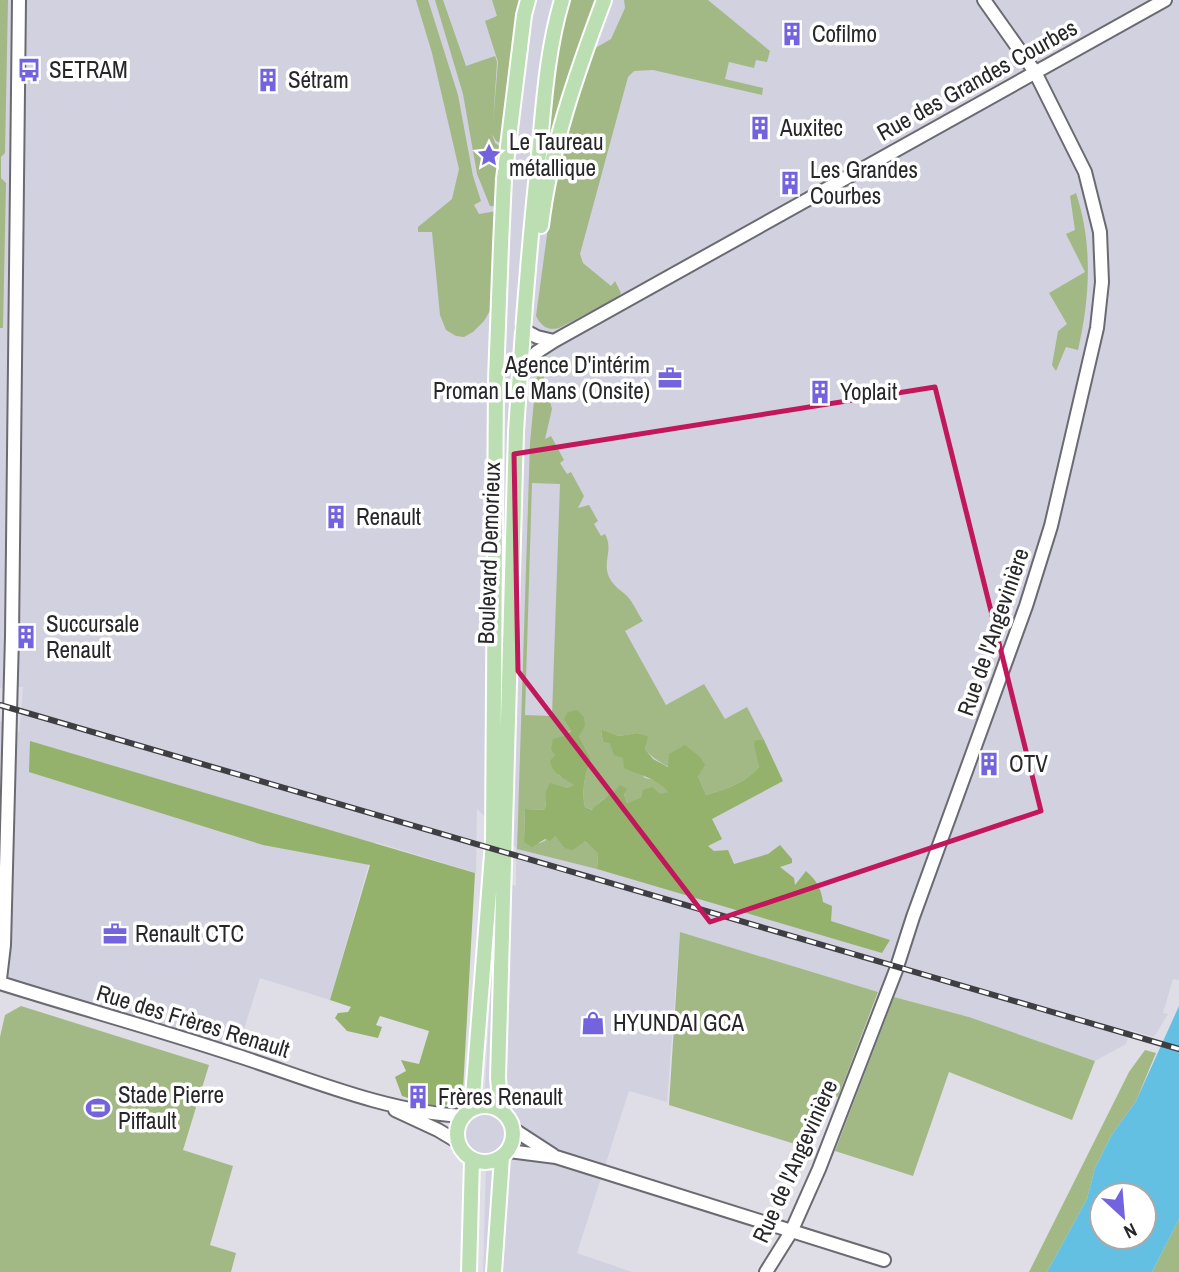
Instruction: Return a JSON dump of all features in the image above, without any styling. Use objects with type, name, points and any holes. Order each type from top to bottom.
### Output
[{"type":"main road","name":"Boulevard Demorieux","points":[[468,1112],[493,842],[496,380],[501,245],[509,132],[528,0]]},
{"type":"main road","name":"Boulevard Demorieux","points":[[501,1111],[498,1077],[516,432],[545,86],[553,29],[562,0]]},
{"type":"main road","points":[[516,432],[526,363],[525,331],[546,190],[555,150],[604,0]]},
{"type":"main road","points":[[494,1272],[505,1154],[512,1143],[513,1129],[508,1117],[501,1111],[484,1106],[468,1112],[457,1126],[458,1142],[463,1152],[472,1159],[486,1162],[505,1154]]},
{"type":"main road","points":[[469,1272],[472,1159]]},
{"type":"street","points":[[0,981],[4,945],[12,636],[19,0]]},
{"type":"street","name":"Rue de l'Angevinière","points":[[766,1272],[791,1232],[819,1169],[896,970],[1026,606],[1051,526],[1097,328],[1102,282],[1100,232],[1085,172],[1035,72],[984,0]]},
{"type":"street","name":"Rue des Grandes Courbes","points":[[526,363],[554,341],[1165,0]]},
{"type":"street","points":[[525,331],[554,341]]},
{"type":"street","name":"Rue des Frères Renault","points":[[0,981],[373,1100],[441,1115],[468,1112]]},
{"type":"street","name":"Rue des Frères Renault","points":[[373,1100],[458,1142]]},
{"type":"street","points":[[513,1129],[556,1157]]},
{"type":"street","points":[[505,1154],[556,1157],[884,1260]]},
{"type":"highlighted area","points":[[935,387],[1041,811],[710,922],[518,671],[514,454]]},
{"type":"shaded area","points":[[0,0],[1179,0],[1179,980],[1173,979],[1163,1013],[1168,1014],[1154,1037],[1130,1030],[1126,1044],[1095,1061],[969,1017],[680,932],[667,1102],[629,1091],[577,1253],[632,1272],[483,1272],[486,1163],[472,1159],[463,1152],[456,1135],[461,1118],[472,1109],[484,1105],[497,879],[516,886],[516,848],[477,809],[476,873],[375,842],[330,1000],[260,978],[236,1055],[0,983],[0,721],[10,724],[19,733],[23,687],[0,688]]},
{"type":"green space","points":[[0,0],[8,0],[5,153],[1,157],[1,178],[6,183],[3,328],[0,328]]},
{"type":"green space","points":[[416,0],[428,0],[458,95],[473,176],[481,201],[474,205],[479,214],[503,210],[499,295],[484,321],[464,337],[446,330],[440,315],[432,232],[418,232],[418,227],[452,199],[459,169],[432,53]]},
{"type":"green space","points":[[435,0],[443,0],[466,66],[495,56],[497,62],[493,123],[498,62],[485,21],[497,16],[492,0],[528,0],[504,145],[496,141],[492,134],[495,143],[505,150],[500,207],[490,206],[477,174],[463,94]]},
{"type":"green space","points":[[562,0],[604,0],[546,190],[541,137]]},
{"type":"green space","points":[[624,0],[708,0],[770,51],[767,62],[756,60],[754,68],[729,62],[725,79],[763,88],[762,95],[653,70],[634,71],[628,77],[580,254],[583,263],[611,286],[615,281],[621,293],[617,298],[559,328],[548,328],[536,316],[555,176],[592,50],[611,39],[625,8]]},
{"type":"green space","points":[[1076,193],[1087,251],[1085,311],[1078,350],[1066,347],[1056,371],[1052,365],[1058,331],[1067,324],[1049,293],[1085,272],[1066,234],[1075,230],[1070,196]]},
{"type":"green space","points":[[542,370],[552,409],[545,439],[551,436],[564,460],[560,463],[567,474],[571,472],[584,496],[578,508],[589,505],[598,521],[594,524],[601,536],[605,534],[609,577],[630,600],[643,621],[625,631],[666,705],[704,684],[725,719],[747,707],[764,740],[756,740],[759,767],[754,773],[735,785],[706,795],[698,776],[669,767],[650,755],[645,749],[647,736],[637,733],[619,736],[601,731],[603,742],[610,744],[645,778],[659,781],[669,792],[627,803],[624,794],[615,795],[602,800],[593,810],[585,807],[583,795],[591,759],[579,736],[567,725],[571,730],[560,745],[557,768],[558,775],[575,785],[567,788],[557,786],[545,802],[545,810],[525,809],[524,842],[540,843],[555,836],[564,848],[585,841],[598,854],[597,869],[517,849],[530,443],[536,379]],"holes":[[[532,483],[560,484],[552,716],[525,715]]]},
{"type":"green space","points":[[577,710],[584,717],[585,726],[579,736],[591,759],[583,795],[585,807],[592,810],[620,785],[627,789],[624,794],[627,803],[641,798],[643,790],[652,787],[660,794],[668,792],[654,780],[624,768],[623,758],[614,755],[610,744],[603,742],[601,730],[619,736],[637,733],[648,736],[645,749],[653,759],[668,767],[669,754],[685,745],[700,757],[705,765],[698,776],[706,795],[735,785],[754,773],[759,767],[754,744],[756,740],[764,740],[783,781],[712,819],[722,839],[708,846],[714,851],[728,850],[734,864],[768,854],[780,845],[792,859],[792,863],[780,867],[794,878],[795,885],[806,871],[818,885],[823,902],[832,906],[831,921],[890,940],[882,953],[597,869],[598,854],[585,841],[573,850],[564,848],[555,836],[550,841],[545,839],[532,847],[524,842],[525,809],[545,810],[546,791],[550,783],[567,788],[574,785],[556,773],[550,761],[555,755],[551,749],[553,739],[571,731],[564,719],[568,712]]},
{"type":"green space","points":[[30,741],[475,873],[463,1090],[456,1099],[441,1108],[402,1096],[395,1077],[406,1071],[401,1060],[419,1064],[429,1031],[380,1016],[376,1025],[382,1027],[378,1038],[347,1031],[335,1018],[338,1013],[348,1012],[351,1007],[330,1000],[370,865],[263,845],[29,772]]},
{"type":"green space","points":[[680,932],[878,992],[838,1097],[832,1096],[811,1149],[669,1105]]},
{"type":"green space","points":[[894,997],[969,1017],[1095,1061],[1072,1120],[949,1072],[913,1176],[835,1151]]},
{"type":"green space","name":"Stade Pierre Piffault","points":[[21,1006],[209,1065],[183,1150],[233,1166],[210,1245],[236,1253],[231,1272],[0,1272],[0,1037],[5,1015]]},
{"type":"green space","points":[[1145,1050],[1156,1053],[1136,1101],[1111,1136],[1092,1181],[1088,1181],[1087,1199],[1047,1272],[1029,1272],[1129,1072]]},
{"type":"green space","points":[[1179,1219],[1179,1272],[1152,1272]]},
{"type":"water","points":[[1179,1006],[1179,1219],[1152,1272],[1047,1272],[1088,1195],[1088,1251],[1158,1251],[1158,1181],[1092,1181],[1111,1136],[1136,1101]]},
{"type":"railway","points":[[0,705],[1179,1049]]},
{"type":"place","name":"Cofilmo","points":[[792,34]]},
{"type":"place","name":"SETRAM","points":[[29,70]]},
{"type":"place","name":"Sétram","points":[[268,80]]},
{"type":"place","name":"Auxitec","points":[[760,128]]},
{"type":"place","name":"Le Taureau métallique","points":[[489,155]]},
{"type":"place","name":"Les Grandes Courbes","points":[[790,183]]},
{"type":"place","name":"Agence D'intérim Proman Le Mans (Onsite)","points":[[670,378]]},
{"type":"place","name":"Yoplait","points":[[820,392]]},
{"type":"place","name":"Renault","points":[[336,517]]},
{"type":"place","name":"Succursale Renault","points":[[26,637]]},
{"type":"place","name":"OTV","points":[[989,764]]},
{"type":"place","name":"Renault CTC","points":[[115,934]]},
{"type":"place","name":"HYUNDAI GCA","points":[[593,1023]]},
{"type":"place","name":"Frères Renault","points":[[418,1097]]},
{"type":"place","name":"Stade Pierre Piffault","points":[[98,1108]]}]
